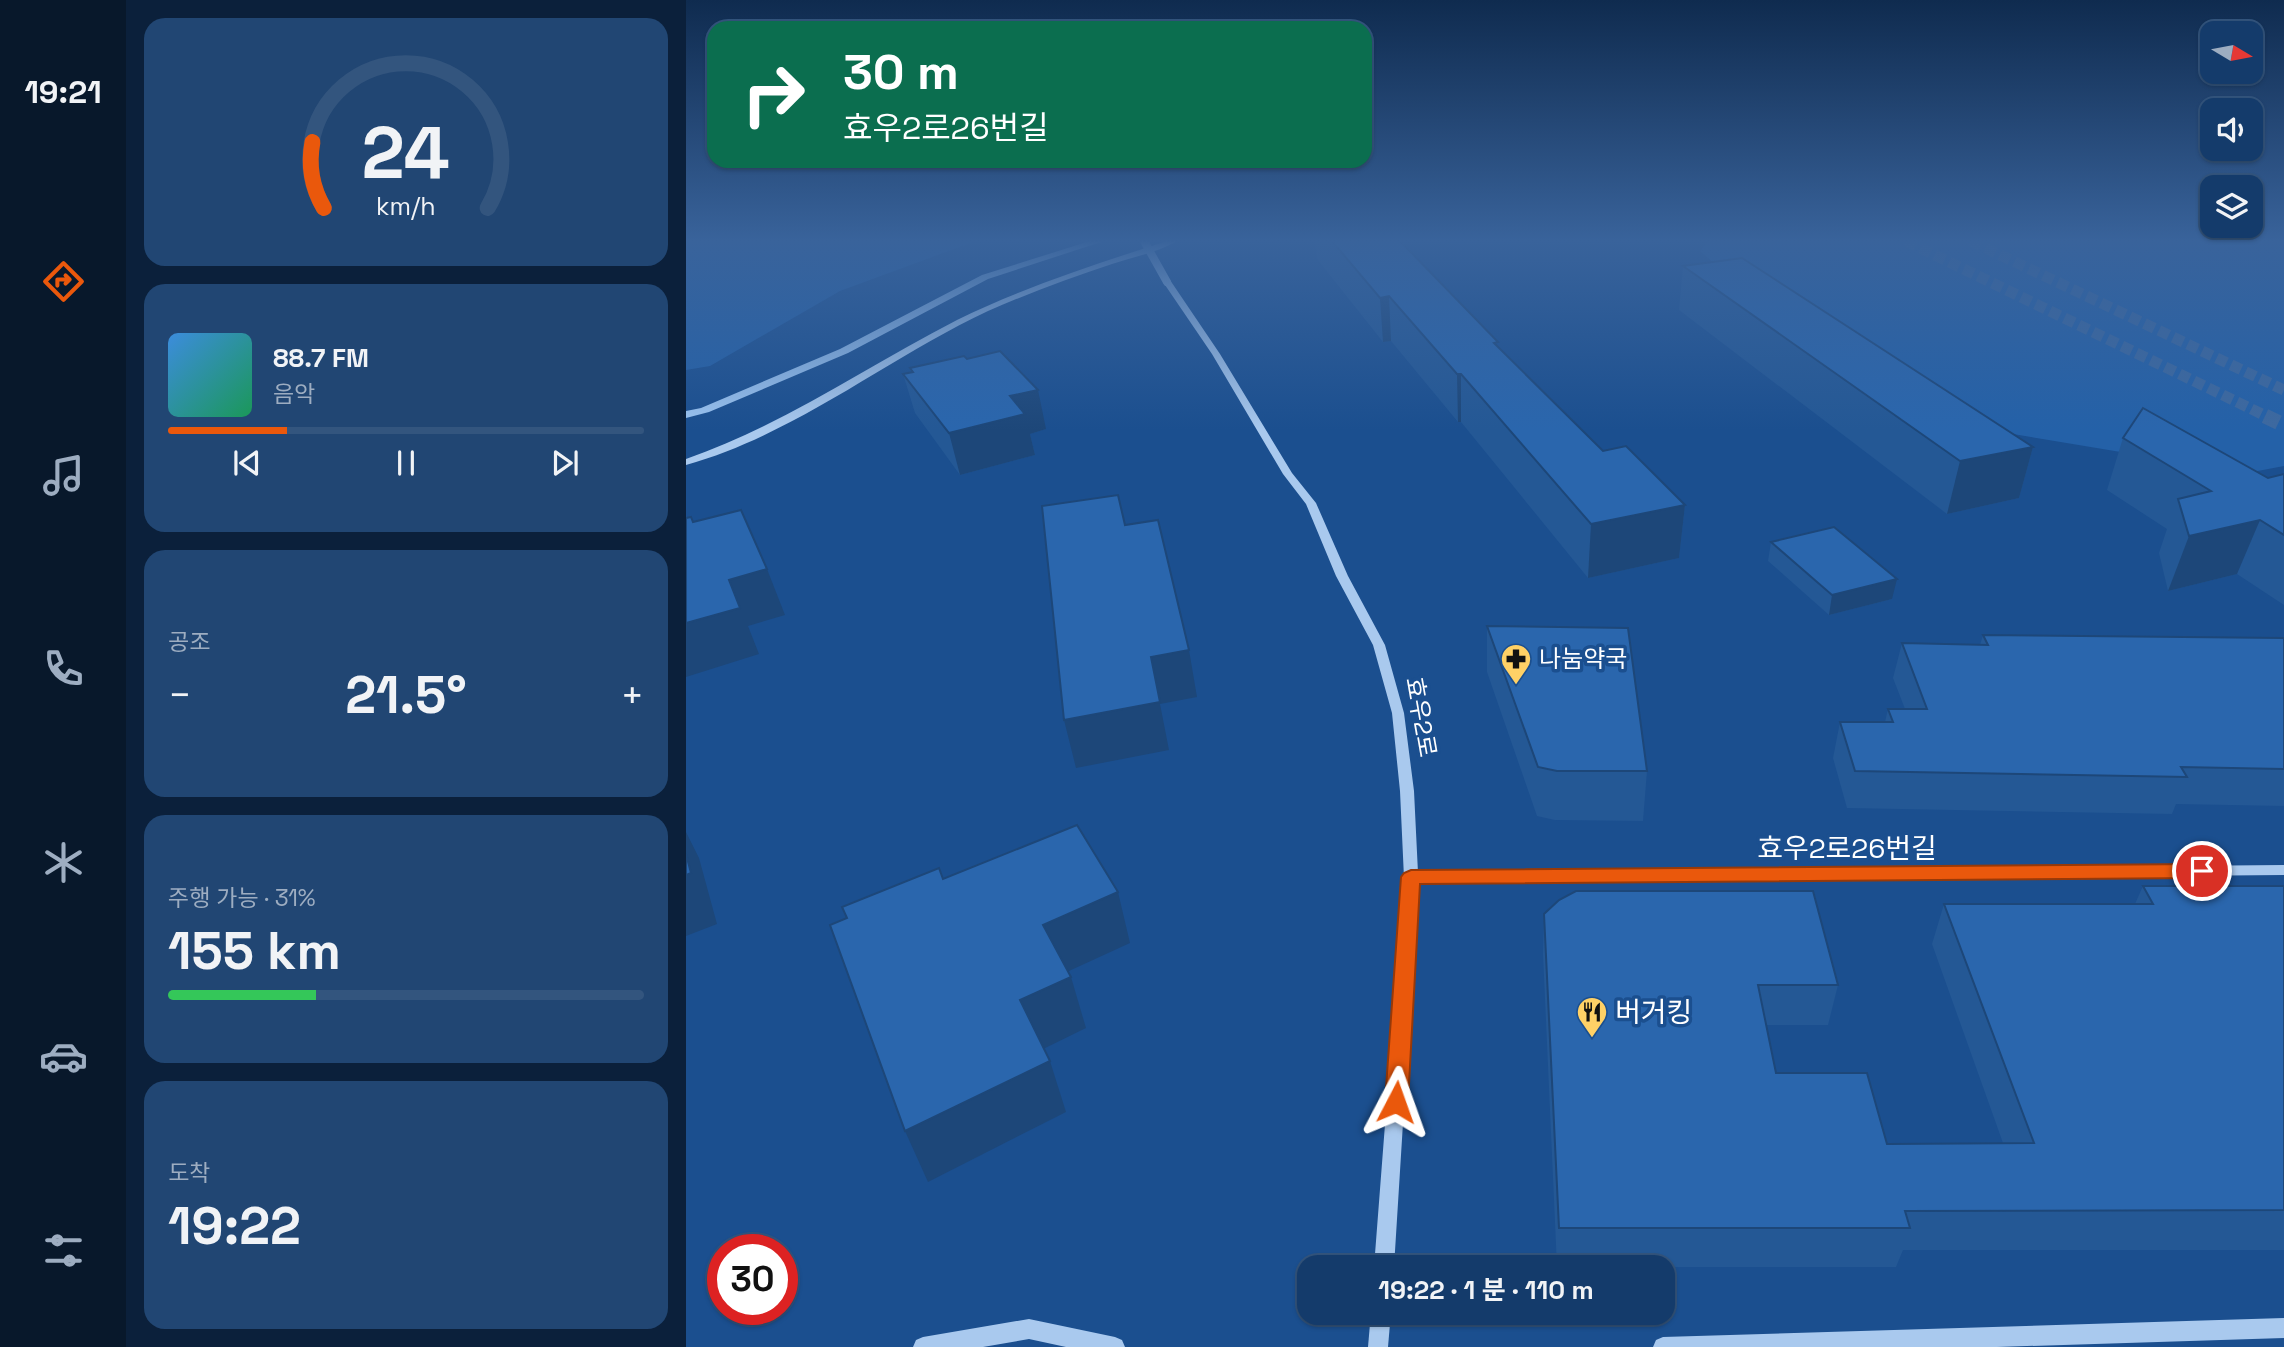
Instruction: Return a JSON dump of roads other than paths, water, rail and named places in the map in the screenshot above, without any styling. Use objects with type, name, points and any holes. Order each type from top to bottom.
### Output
[{"type":"street","points":[[686,462],[737,445],[958,323],[998,304]]},
{"type":"street","name":"효우2로","points":[[1182,304],[1216,354],[1288,474],[1311,503],[1342,576],[1379,645],[1398,713],[1407,791],[1411,877],[1385,1255]]},
{"type":"street","name":"효우2로26번길","points":[[1411,877],[2284,870]]},
{"type":"street","points":[[1378,1347],[1380,1325]]},
{"type":"street","points":[[1663,1347],[2284,1328]]},
{"type":"street","points":[[923,1347],[1030,1329],[1115,1347]]},
{"type":"waterway","points":[[686,415],[705,410],[844,351],[934,304]]},
{"type":"tunnel","points":[[2035,304],[2268,417]]},
{"type":"tunnel","points":[[2103,304],[2284,390]]},
{"type":"tunnel","points":[[2265,416],[2284,425]]},
{"type":"place","name":"나눔약국","points":[[1516,686]]},
{"type":"place","name":"버거킹","points":[[1592,1039]]}]
